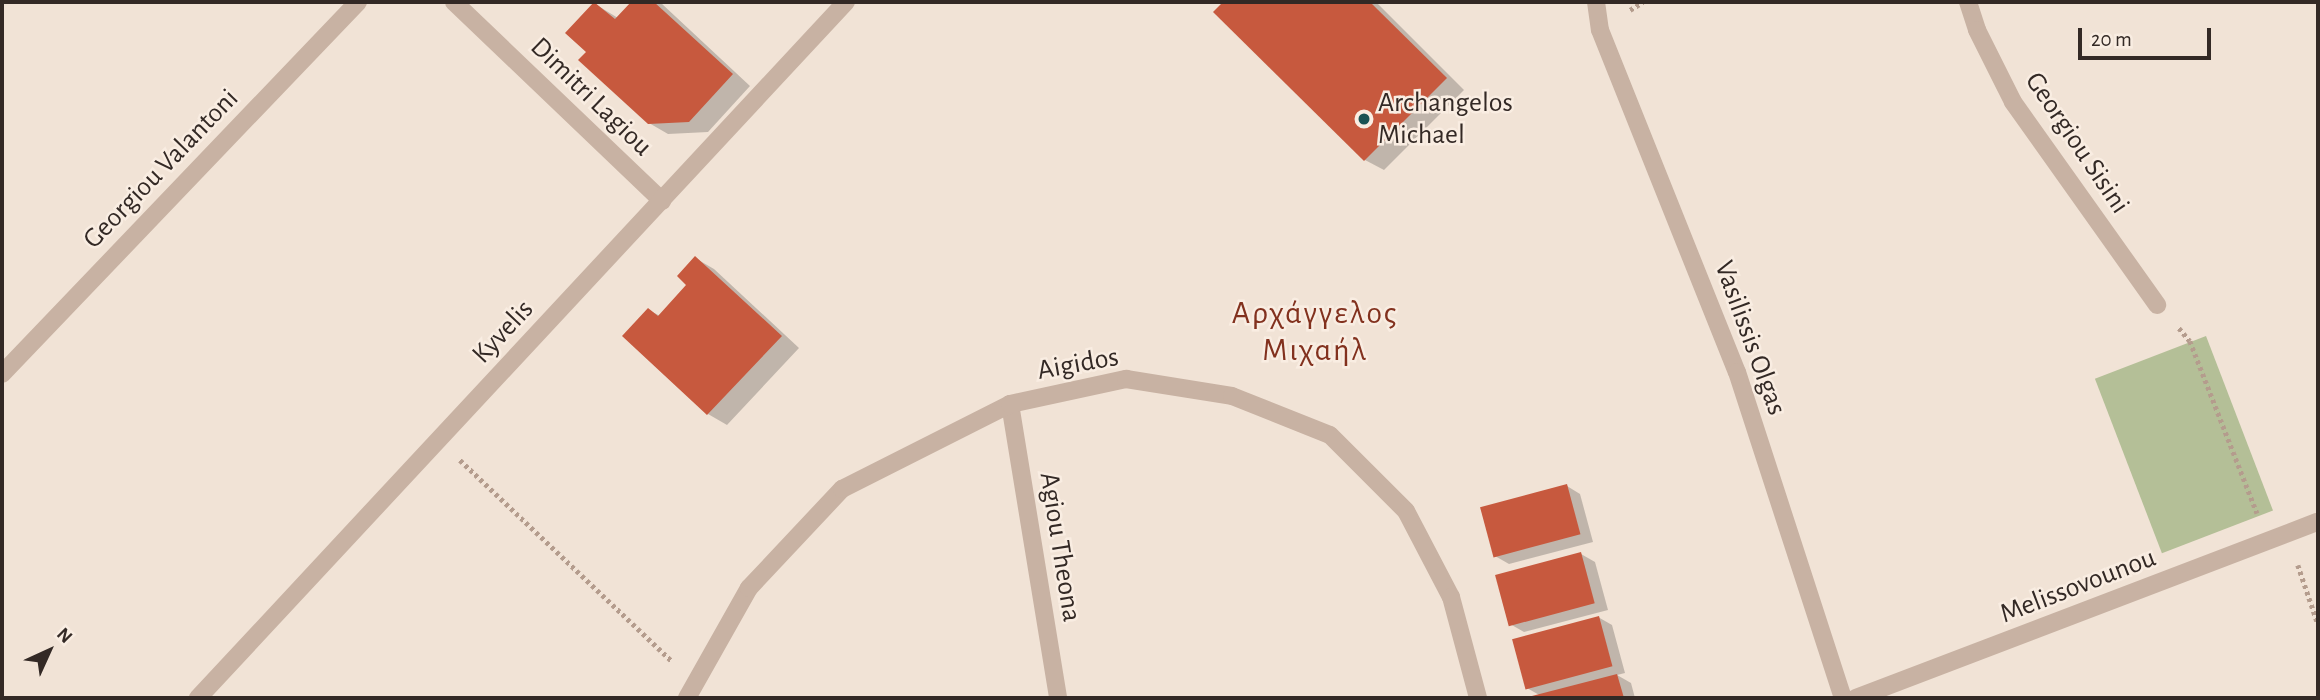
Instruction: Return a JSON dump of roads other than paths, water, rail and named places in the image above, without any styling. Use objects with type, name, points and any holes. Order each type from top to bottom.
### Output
[{"type":"street","name":"Georgiou Valantoni","points":[[2,374],[358,2]]},
{"type":"street","name":"Dimitri Lagiou","points":[[454,2],[662,201]]},
{"type":"street","name":"Kyvelis","points":[[198,698],[846,2]]},
{"type":"street","name":"Vasilissis Olgas","points":[[1596,2],[1600,30],[1737,372],[1843,698]]},
{"type":"street","name":"Georgiou Sisini","points":[[1968,2],[1977,30],[2013,102],[2157,305]]},
{"type":"street","name":"Aigidos","points":[[691,691],[749,588],[842,489],[1010,404],[1126,379],[1232,396],[1330,435],[1406,511],[1451,597],[1478,698]]},
{"type":"street","name":"Agiou Theona","points":[[1010,404],[1058,698]]},
{"type":"street","name":"Melissovounou","points":[[1856,698],[2318,522]]},
{"type":"place","name":"Archangelos Michael","points":[[1364,119]]},
{"type":"district","name":"Αρχάγγελος Μιχαήλ","points":[[1315,332]]}]
